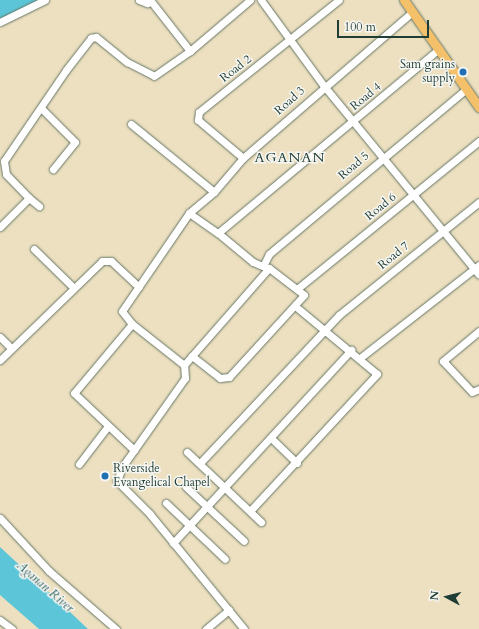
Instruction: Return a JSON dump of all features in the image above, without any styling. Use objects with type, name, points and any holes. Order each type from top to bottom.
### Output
[{"type":"main road","points":[[404,0],[479,107]]},
{"type":"street","points":[[0,22],[45,0]]},
{"type":"street","points":[[139,0],[147,3],[150,0],[190,51]]},
{"type":"street","points":[[40,206],[29,198],[4,167],[4,161],[66,70],[91,38],[96,37],[127,62],[154,76],[190,51],[250,0]]},
{"type":"street","points":[[261,0],[324,86],[442,230],[476,267],[479,275]]},
{"type":"street","name":"Road 2","points":[[243,158],[197,116],[339,0]]},
{"type":"street","name":"Road 3","points":[[132,324],[122,311],[189,214],[214,192],[243,158],[324,86],[412,12]]},
{"type":"street","name":"Road 4","points":[[218,233],[354,122],[439,49]]},
{"type":"street","name":"Road 5","points":[[184,365],[266,267],[269,254],[466,89]]},
{"type":"street","points":[[41,108],[76,142],[53,169]]},
{"type":"street","points":[[131,124],[214,192]]},
{"type":"street","name":"Road 6","points":[[297,289],[479,141]]},
{"type":"street","points":[[0,227],[29,198]]},
{"type":"street","name":"Road 7","points":[[200,463],[339,315],[442,230],[479,202]]},
{"type":"street","points":[[189,214],[218,233],[253,262],[266,267],[304,295],[229,377],[220,378],[192,356]]},
{"type":"street","points":[[34,249],[73,287]]},
{"type":"street","points":[[0,360],[97,264],[107,260],[139,287]]},
{"type":"street","points":[[360,358],[476,267]]},
{"type":"street","points":[[250,511],[297,463],[377,374],[326,329],[295,306]]},
{"type":"street","points":[[134,450],[74,393],[132,324],[184,365],[182,385],[122,467],[117,481],[173,543],[244,629]]},
{"type":"street","points":[[479,331],[443,361],[472,392],[479,389]]},
{"type":"street","points":[[0,337],[11,348]]},
{"type":"street","points":[[173,543],[351,350]]},
{"type":"street","points":[[79,464],[108,426]]},
{"type":"street","points":[[270,438],[297,463]]},
{"type":"street","points":[[187,452],[261,522]]},
{"type":"street","points":[[186,487],[244,541]]},
{"type":"street","points":[[166,503],[190,524],[225,559]]},
{"type":"street","points":[[0,518],[48,571],[116,629]]},
{"type":"street","points":[[206,629],[229,610]]},
{"type":"street","points":[[0,620],[12,629]]},
{"type":"water","points":[[0,0],[40,0],[0,19]]},
{"type":"water","points":[[0,547],[88,629],[39,629],[0,595]]},
{"type":"place","name":"Sam grains supply","points":[[463,72]]},
{"type":"place","name":"Riverside Evangelical Chapel","points":[[105,476]]},
{"type":"district","name":"AGANAN","points":[[290,158]]},
{"type":"water label","name":"Aganan River","points":[[45,587]]}]
